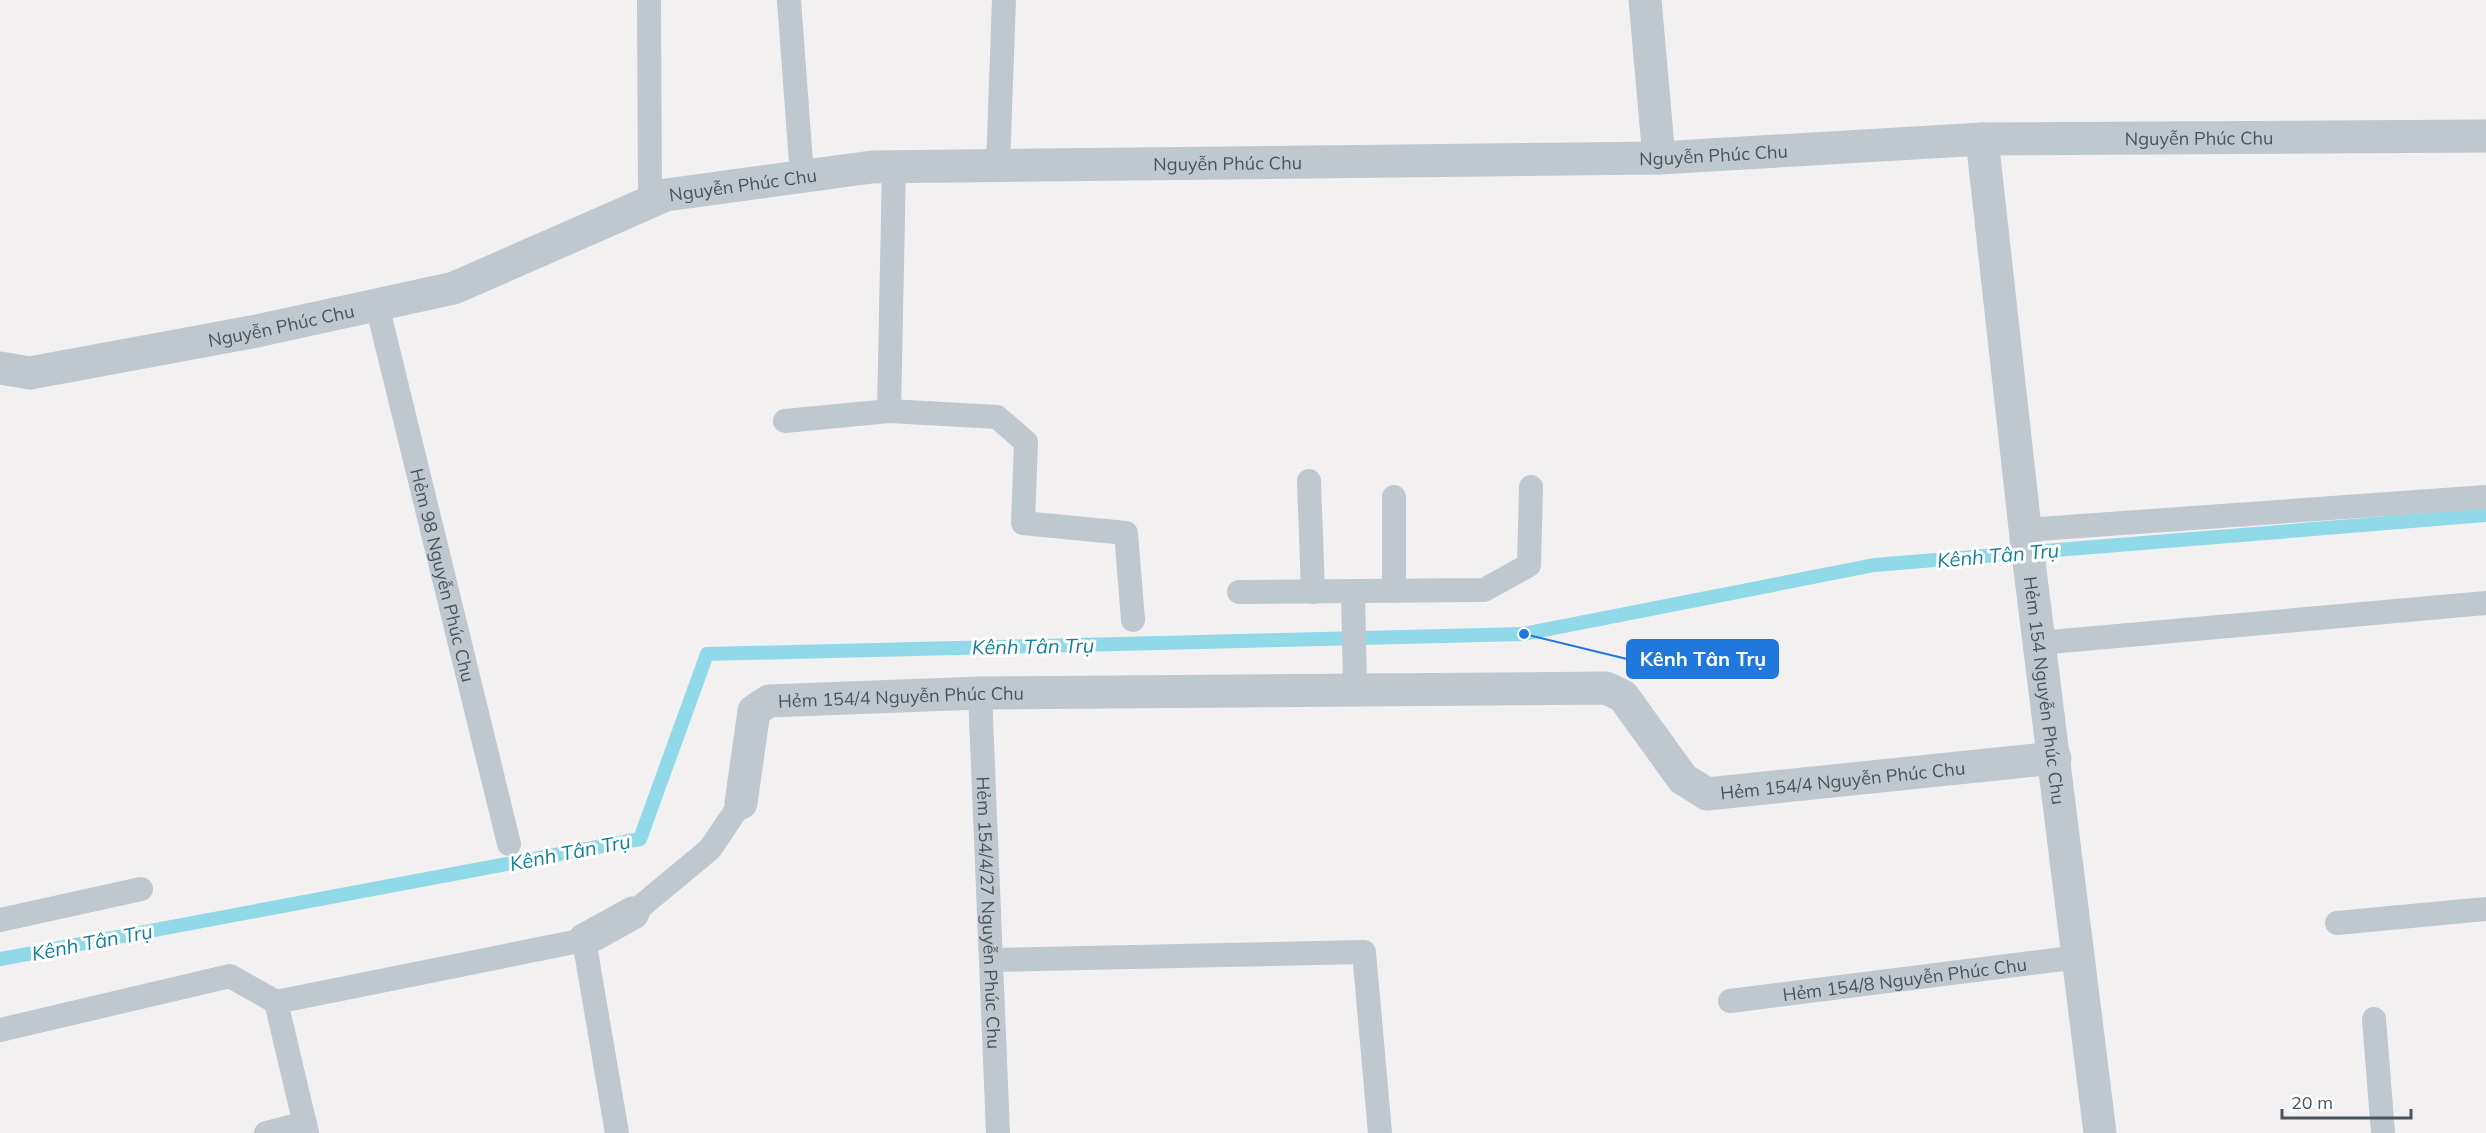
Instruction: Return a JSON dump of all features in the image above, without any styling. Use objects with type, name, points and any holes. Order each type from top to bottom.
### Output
[{"type":"street","points":[[1645,0],[1659,158]]},
{"type":"street","name":"Nguyễn Phúc Chu","points":[[0,368],[30,373],[256,331],[454,288],[666,195],[802,176],[894,167],[1659,158],[1982,139],[2486,136]]},
{"type":"street","name":"Hẻm 154 Nguyễn Phúc Chu","points":[[1982,139],[2026,538],[2100,1133]]},
{"type":"street","name":"Hẻm 154/4 Nguyễn Phúc Chu","points":[[741,803],[754,711],[769,701],[1354,677],[1606,688],[1623,696],[1683,780],[1707,794],[2055,758]]},
{"type":"street","name":"Hẻm 154/4 Nguyễn Phúc Chu","points":[[584,940],[633,913]]},
{"type":"lane","points":[[649,0],[650,202]]},
{"type":"lane","points":[[789,0],[802,176]]},
{"type":"lane","points":[[998,165],[1004,0]]},
{"type":"lane","points":[[889,411],[894,167]]},
{"type":"lane","name":"Hẻm 98 Nguyễn Phúc Chu","points":[[377,305],[509,844]]},
{"type":"lane","points":[[785,421],[889,411],[998,417],[1026,442],[1023,523],[1126,533],[1133,620]]},
{"type":"lane","points":[[1309,481],[1313,592]]},
{"type":"lane","points":[[1239,592],[1313,592],[1354,599],[1394,591],[1484,590],[1529,565],[1531,488]]},
{"type":"lane","points":[[1394,497],[1394,591]]},
{"type":"lane","points":[[2026,538],[2486,497]]},
{"type":"lane","points":[[1354,599],[1354,677]]},
{"type":"lane","points":[[2037,627],[2486,603]]},
{"type":"lane","name":"Hẻm 154/4/27 Nguyễn Phúc Chu","points":[[980,693],[998,1133]]},
{"type":"lane","name":"Hẻm 154/4 Nguyễn Phúc Chu","points":[[633,913],[710,849],[741,803]]},
{"type":"lane","points":[[0,920],[141,889]]},
{"type":"lane","points":[[2337,923],[2486,909]]},
{"type":"lane","points":[[0,1030],[230,976],[276,1002],[584,940],[617,1133]]},
{"type":"lane","points":[[991,960],[1364,952],[1380,1133]]},
{"type":"lane","name":"Hẻm 154/8 Nguyễn Phúc Chu","points":[[1730,1001],[2079,957]]},
{"type":"lane","points":[[266,1133],[306,1128],[276,1002]]},
{"type":"lane","points":[[2374,1019],[2383,1133]]},
{"type":"waterway","name":"Kênh Tân Trụ","points":[[0,959],[640,839],[707,654],[1524,634],[1874,565],[2486,515]]},
{"type":"place","name":"Kênh Tân Trụ","points":[[1524,634]]}]
